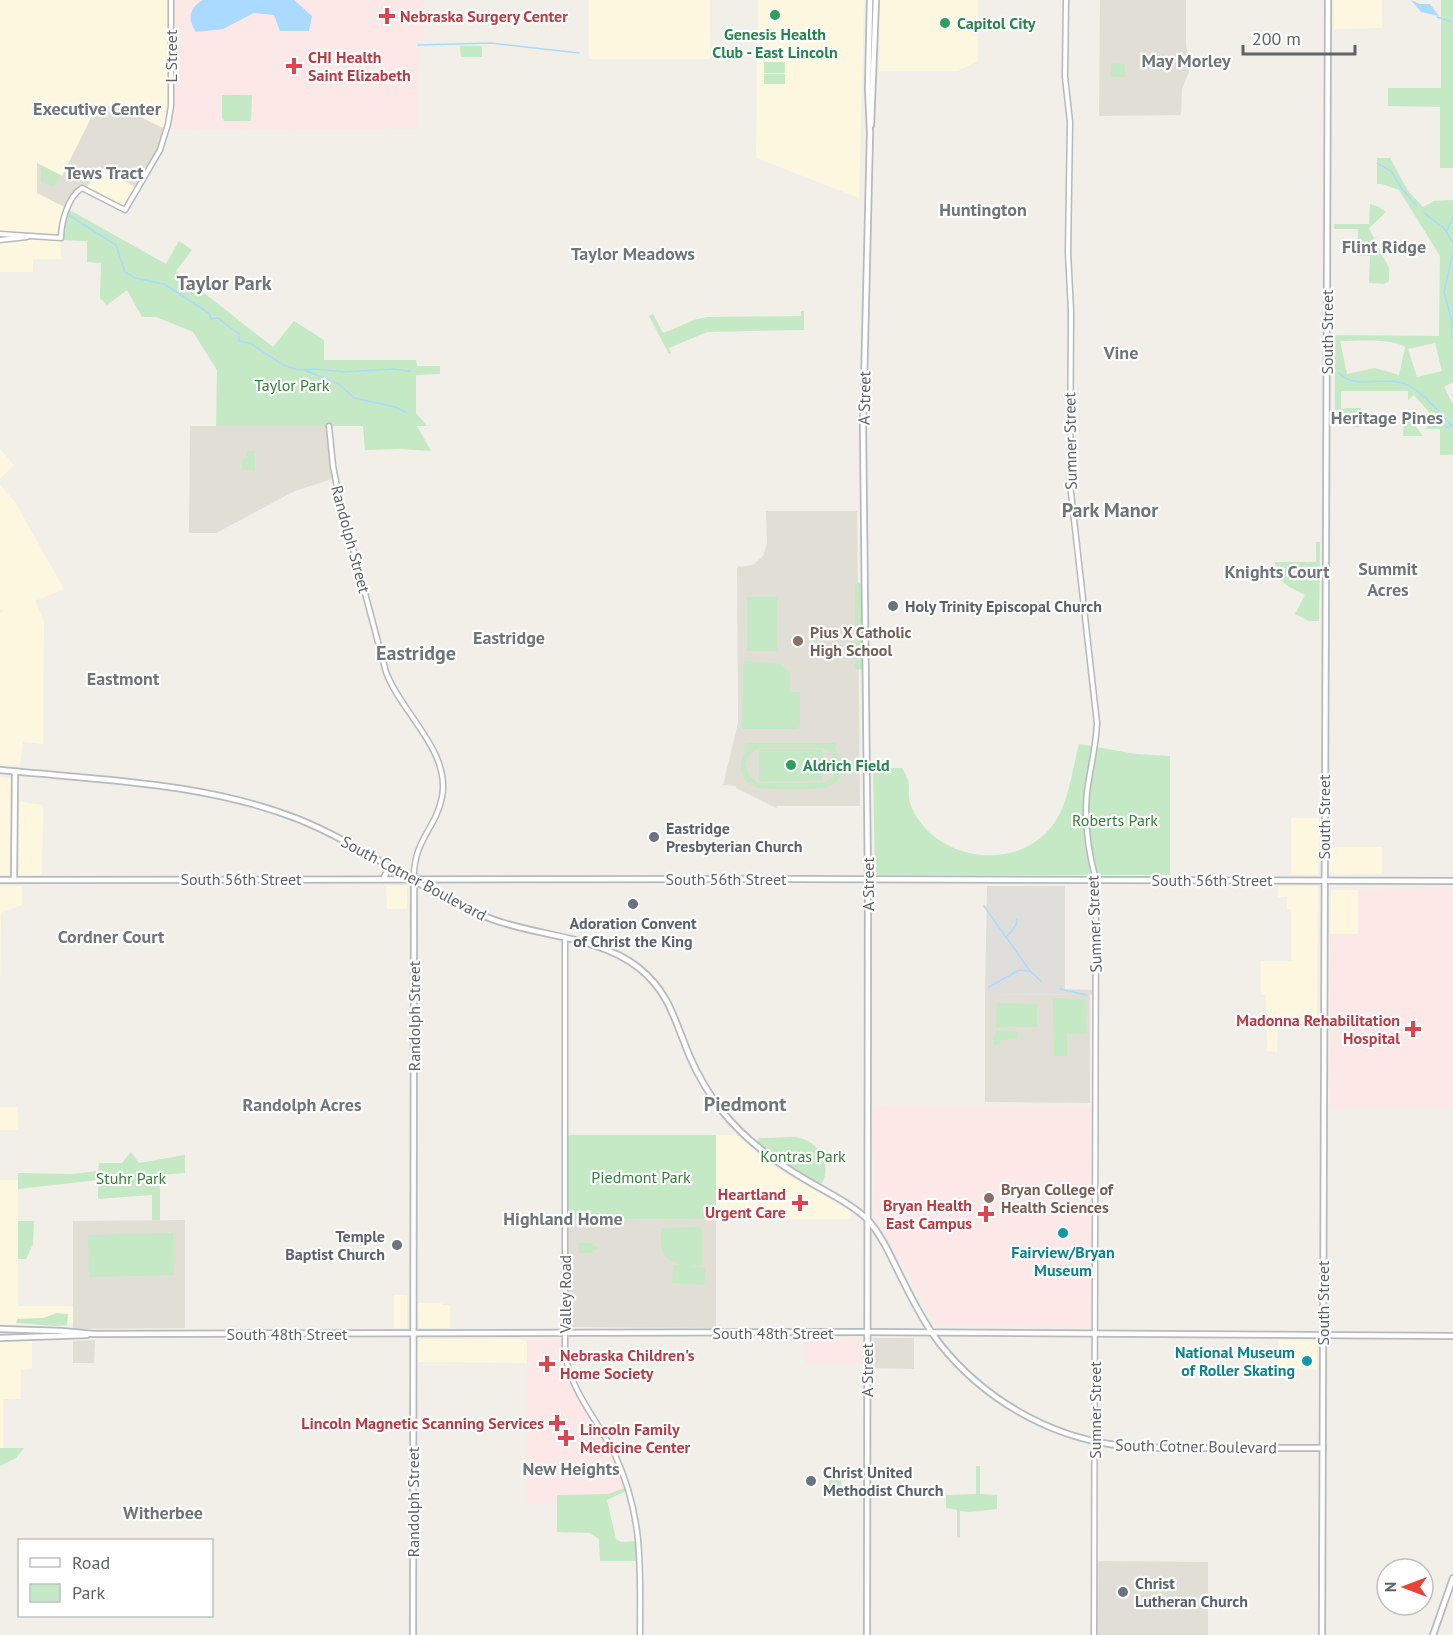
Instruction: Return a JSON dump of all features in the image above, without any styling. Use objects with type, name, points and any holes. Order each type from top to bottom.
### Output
[{"type":"main road","name":"A Street","points":[[867,1635],[868,879],[863,426],[870,133],[868,88],[870,0]]},
{"type":"main road","name":"A Street","points":[[870,133],[874,97],[876,0]]},
{"type":"main road","name":"South Street","points":[[1322,1635],[1328,0]]},
{"type":"main road","name":"South Cotner Boulevard","points":[[0,770],[183,789],[228,798],[301,820],[387,864],[457,904],[494,920],[608,950],[627,960],[644,973],[667,1000],[694,1067],[714,1100],[735,1125],[773,1159],[841,1200],[867,1220],[885,1245],[915,1305],[932,1333],[962,1368],[999,1399],[1043,1424],[1074,1436],[1118,1446],[1323,1448]]},
{"type":"main road","points":[[14,880],[15,772]]},
{"type":"main road","points":[[383,879],[387,872],[387,864]]},
{"type":"main road","name":"Randolph Street","points":[[413,1635],[414,879]]},
{"type":"main road","name":"South 56th Street","points":[[0,880],[1453,881]]},
{"type":"main road","name":"South 48th Street","points":[[0,1329],[93,1334],[867,1332],[1453,1336]]},
{"type":"main road","name":"South 48th Street","points":[[0,1338],[73,1337],[93,1334]]},
{"type":"main road","points":[[1432,1635],[1453,1578]]},
{"type":"street","name":"L Street","points":[[28,237],[61,238],[63,219],[80,189],[86,189],[125,210],[160,150],[168,124],[171,106],[171,0]]},
{"type":"street","name":"Sumner Street","points":[[1066,0],[1065,82],[1070,122],[1068,252],[1071,311],[1070,484],[1096,713],[1096,735],[1086,816],[1088,848],[1096,880],[1094,1635]]},
{"type":"street","points":[[0,234],[28,237]]},
{"type":"street","points":[[0,240],[28,237]]},
{"type":"street","name":"Randolph Street","points":[[330,426],[333,466],[338,492],[386,672],[401,703],[435,753],[442,772],[441,800],[418,849],[414,879]]},
{"type":"street","name":"Valley Road","points":[[565,939],[566,1357],[570,1375],[615,1455],[633,1503],[640,1561],[640,1635]]},
{"type":"shaded area","points":[[0,0],[171,0],[171,106],[167,130],[118,106],[94,107],[93,114],[62,176],[37,164],[68,209],[61,226],[61,259],[33,259],[33,272],[0,272],[0,240],[27,238],[0,234]]},
{"type":"shaded area","name":"CHI Health Saint Elizabeth","points":[[171,0],[424,0],[424,30],[418,68],[418,129],[167,130],[170,112]]},
{"type":"shaded area","points":[[589,0],[710,0],[710,59],[589,59]]},
{"type":"shaded area","points":[[758,0],[864,0],[859,198],[756,158]]},
{"type":"shaded area","points":[[880,0],[978,0],[978,61],[957,71],[879,71]]},
{"type":"shaded area","points":[[1100,0],[1186,0],[1186,45],[1193,62],[1182,89],[1181,115],[1099,116]]},
{"type":"shaded area","points":[[1334,0],[1382,0],[1382,28],[1334,29]]},
{"type":"shaded area","points":[[118,106],[167,130],[164,140],[137,188],[99,166],[86,189],[80,189],[68,209],[37,193],[37,163],[62,176],[93,114],[94,107]]},
{"type":"shaded area","points":[[99,166],[137,188],[125,210],[86,189]]},
{"type":"shaded area","points":[[190,426],[329,426],[335,478],[295,491],[216,533],[189,533]]},
{"type":"shaded area","points":[[0,449],[14,465],[0,479]]},
{"type":"shaded area","points":[[0,485],[15,502],[64,589],[35,601],[44,622],[43,744],[23,742],[20,766],[0,764],[0,613],[5,610],[0,610]]},
{"type":"shaded area","name":"Pius X Catholic High School","points":[[766,511],[857,511],[860,806],[777,806],[776,808],[736,786],[723,785],[738,723],[737,567],[753,565],[763,556],[767,543]]},
{"type":"shaded area","points":[[0,777],[15,779],[15,801],[43,805],[42,875],[0,875]]},
{"type":"shaded area","points":[[1291,818],[1319,818],[1318,875],[1291,875]]},
{"type":"shaded area","points":[[1329,847],[1382,847],[1382,874],[1329,873]]},
{"type":"shaded area","points":[[0,886],[22,886],[22,905],[1,913],[0,992]]},
{"type":"shaded area","points":[[386,886],[407,886],[407,909],[387,909]]},
{"type":"shaded area","points":[[987,886],[1065,886],[1065,989],[1096,990],[1096,995],[985,994]]},
{"type":"shaded area","points":[[1278,886],[1318,886],[1317,1022],[1278,1022],[1277,1052],[1267,1051],[1266,995],[1261,995],[1261,961],[1291,961],[1291,909],[1287,909],[1287,897],[1278,897]]},
{"type":"shaded area","name":"Madonna Rehabilitation Hospital","points":[[1453,888],[1453,1108],[1330,1108],[1330,934],[1358,934],[1358,890]]},
{"type":"shaded area","points":[[1331,890],[1358,890],[1358,934],[1330,934]]},
{"type":"shaded area","points":[[985,994],[1090,995],[1090,1103],[985,1102]]},
{"type":"shaded area","name":"Bryan Health East Campus","points":[[872,1106],[1095,1107],[1095,1327],[937,1326],[887,1238],[875,1222],[881,1222],[874,1211],[875,1151],[872,1147]]},
{"type":"shaded area","points":[[0,1107],[18,1107],[18,1130],[0,1130]]},
{"type":"shaded area","points":[[716,1135],[737,1135],[766,1162],[851,1212],[851,1219],[716,1219]]},
{"type":"shaded area","points":[[0,1180],[18,1180],[18,1306],[73,1306],[73,1323],[59,1325],[0,1324]]},
{"type":"shaded area","points":[[716,1219],[716,1328],[565,1327],[565,1220]]},
{"type":"shaded area","points":[[185,1220],[185,1328],[73,1329],[73,1221]]},
{"type":"shaded area","points":[[394,1295],[407,1295],[407,1328],[394,1328]]},
{"type":"shaded area","points":[[418,1303],[450,1305],[450,1328],[419,1328]]},
{"type":"shaded area","points":[[805,1338],[861,1338],[861,1364],[805,1364]]},
{"type":"shaded area","points":[[873,1338],[914,1338],[914,1369],[872,1368]]},
{"type":"shaded area","points":[[421,1339],[521,1339],[527,1342],[527,1363],[418,1362],[418,1341]]},
{"type":"shaded area","points":[[95,1340],[94,1363],[73,1363],[73,1341]]},
{"type":"shaded area","name":"Lincoln Family Medicine Center","points":[[527,1340],[565,1341],[570,1375],[615,1455],[627,1487],[609,1494],[557,1495],[557,1503],[527,1504]]},
{"type":"shaded area","points":[[1278,1340],[1317,1341],[1317,1370],[1278,1369]]},
{"type":"shaded area","points":[[32,1341],[32,1369],[21,1370],[21,1399],[3,1399],[3,1448],[0,1448],[0,1342]]},
{"type":"shaded area","points":[[1094,1561],[1208,1562],[1208,1635],[1094,1635]]},
{"type":"green space","points":[[1441,0],[1453,0],[1453,168],[1440,168],[1440,107],[1388,106],[1388,88],[1441,88]]},
{"type":"green space","points":[[460,46],[482,46],[482,57],[461,57]]},
{"type":"green space","points":[[764,62],[785,62],[785,73],[764,73]]},
{"type":"green space","points":[[1111,63],[1125,64],[1125,77],[1111,77]]},
{"type":"green space","points":[[764,74],[785,74],[785,84],[764,84]]},
{"type":"green space","points":[[222,95],[252,95],[251,121],[224,121]]},
{"type":"green space","points":[[1377,158],[1390,158],[1408,191],[1423,207],[1434,201],[1453,200],[1453,382],[1444,387],[1453,404],[1453,455],[1440,455],[1440,429],[1425,429],[1435,419],[1414,395],[1408,400],[1408,391],[1341,391],[1341,410],[1361,408],[1361,427],[1353,427],[1353,421],[1335,422],[1335,335],[1439,336],[1440,256],[1399,190],[1377,184]],"holes":[[[1340,341],[1383,341],[1405,347],[1399,375],[1375,368],[1347,374]],[[1435,343],[1442,371],[1417,377],[1408,349]]]},
{"type":"green space","points":[[41,165],[60,175],[54,187],[41,182]]},
{"type":"green space","points":[[1370,204],[1386,212],[1369,228],[1389,268],[1389,281],[1384,284],[1369,283],[1370,256],[1357,256],[1358,229],[1334,229],[1334,224],[1369,224]]},
{"type":"green space","name":"Taylor Park","points":[[68,209],[166,264],[179,241],[192,250],[176,271],[273,347],[294,321],[324,340],[324,360],[416,360],[417,366],[440,366],[440,374],[416,375],[416,413],[427,426],[417,426],[431,451],[365,450],[363,426],[216,426],[217,370],[193,332],[156,317],[142,317],[127,290],[107,305],[100,298],[101,263],[87,262],[87,241],[61,240],[62,224]]},
{"type":"green space","points":[[801,311],[804,311],[804,330],[707,332],[669,348],[671,353],[669,354],[649,316],[653,314],[663,333],[707,317],[801,316]]},
{"type":"green space","points":[[1404,411],[1423,436],[1403,436]]},
{"type":"green space","points":[[247,451],[255,451],[255,470],[242,470],[242,461],[247,457]]},
{"type":"green space","points":[[1316,542],[1320,542],[1319,621],[1309,621],[1295,614],[1305,595],[1280,579],[1275,562],[1316,562]]},
{"type":"green space","points":[[858,582],[861,584],[862,669],[858,670],[855,667],[855,639],[861,638],[855,638],[855,585]]},
{"type":"green space","points":[[747,597],[777,597],[777,651],[747,651]]},
{"type":"green space","points":[[746,661],[780,664],[790,673],[790,692],[800,692],[800,726],[797,729],[742,729],[743,664]]},
{"type":"green space","points":[[746,743],[836,743],[836,748],[834,748],[840,758],[842,769],[838,780],[828,787],[780,789],[755,787],[749,784],[742,775],[741,764],[748,749]],"holes":[[[760,748],[829,750],[835,757],[837,766],[833,777],[826,782],[759,783],[749,776],[745,764],[751,753]]]},
{"type":"green space","name":"Roberts Park","points":[[1079,744],[1136,754],[1170,756],[1170,875],[875,875],[873,768],[902,768],[909,784],[912,809],[931,834],[947,845],[965,852],[984,855],[1003,854],[1021,849],[1038,840],[1052,826],[1066,797]]},
{"type":"green space","name":"Aldrich Field","points":[[759,750],[823,750],[823,780],[761,782],[759,780]]},
{"type":"green space","points":[[1053,998],[1085,999],[1087,1034],[1067,1034],[1067,1056],[1054,1056]]},
{"type":"green space","points":[[997,1003],[1037,1004],[1037,1027],[996,1027]]},
{"type":"green space","points":[[996,1030],[1018,1032],[1018,1039],[1001,1040],[999,1045],[994,1045]]},
{"type":"green space","name":"Piedmont Park","points":[[565,1135],[716,1135],[716,1219],[565,1220]]},
{"type":"green space","name":"Kontras Park","points":[[794,1137],[809,1142],[820,1153],[825,1168],[822,1183],[789,1167],[757,1142],[759,1138]]},
{"type":"green space","name":"Stuhr Park","points":[[131,1152],[139,1163],[185,1155],[185,1173],[160,1175],[160,1220],[152,1220],[152,1195],[98,1199],[98,1180],[18,1189],[18,1173],[72,1174],[98,1171],[99,1163],[122,1163]]},
{"type":"green space","points":[[18,1221],[34,1221],[33,1244],[26,1259],[18,1259]]},
{"type":"green space","points":[[699,1227],[702,1230],[702,1265],[688,1266],[706,1268],[704,1285],[672,1283],[674,1265],[680,1265],[665,1255],[661,1242],[661,1228]]},
{"type":"green space","points":[[173,1233],[174,1275],[89,1277],[88,1235]]},
{"type":"green space","points":[[579,1243],[593,1243],[593,1247],[598,1248],[593,1249],[593,1253],[579,1253]]},
{"type":"green space","points":[[57,1313],[68,1314],[67,1325],[16,1323],[17,1319],[43,1318]]},
{"type":"green space","points":[[0,1448],[24,1448],[16,1458],[0,1466]]},
{"type":"green space","points":[[976,1466],[980,1466],[980,1494],[997,1495],[997,1509],[960,1511],[960,1538],[957,1537],[957,1510],[946,1508],[946,1495],[976,1494]]},
{"type":"green space","points":[[829,1473],[837,1473],[837,1476],[841,1476],[841,1488],[829,1488]]},
{"type":"green space","points":[[627,1487],[628,1490],[607,1500],[616,1539],[621,1542],[639,1541],[640,1561],[600,1561],[599,1539],[590,1533],[557,1532],[557,1495],[609,1494]]},
{"type":"water","points":[[203,0],[294,0],[312,16],[309,31],[280,31],[274,15],[254,13],[223,29],[196,32],[191,23],[191,14],[198,3]]},
{"type":"water","points":[[1411,0],[1420,4],[1430,4],[1439,16],[1421,12]]},
{"type":"waterway","points":[[1437,17],[1453,22]]},
{"type":"waterway","points":[[418,45],[491,43],[579,53]]},
{"type":"waterway","points":[[1377,163],[1391,171],[1401,188],[1417,206]]},
{"type":"waterway","points":[[1424,213],[1444,228],[1453,243]]},
{"type":"waterway","points":[[70,216],[116,245],[125,272],[135,278],[164,284],[209,313],[211,319],[218,318],[239,334],[239,341],[250,343],[283,365],[298,370],[343,372],[393,369],[410,371]]},
{"type":"waterway","points":[[1447,231],[1453,217]]},
{"type":"waterway","points":[[1452,337],[1451,318],[1444,292],[1453,253]]},
{"type":"waterway","points":[[304,370],[339,384],[354,398],[395,407],[407,413]]},
{"type":"waterway","points":[[1339,373],[1352,381],[1391,381],[1406,384],[1428,400],[1453,427]]},
{"type":"waterway","points":[[1446,427],[1453,427]]},
{"type":"waterway","points":[[984,906],[1030,971],[1041,981]]},
{"type":"waterway","points":[[1006,938],[1016,925],[1017,919]]},
{"type":"waterway","points":[[989,987],[1019,970],[1029,971]]},
{"type":"waterway","points":[[1060,989],[1087,995]]},
{"type":"place","name":"Genesis Health Club - East Lincoln","points":[[775,15]]},
{"type":"place","name":"Nebraska Surgery Center","points":[[387,16]]},
{"type":"place","name":"Capitol City","points":[[945,23]]},
{"type":"place","name":"CHI Health Saint Elizabeth","points":[[294,66]]},
{"type":"place","name":"Holy Trinity Episcopal Church","points":[[893,606]]},
{"type":"place","name":"Pius X Catholic High School","points":[[798,641]]},
{"type":"place","name":"Aldrich Field","points":[[791,765]]},
{"type":"place","name":"Eastridge Presbyterian Church","points":[[654,837]]},
{"type":"place","name":"Adoration Convent of Christ the King","points":[[633,904]]},
{"type":"place","name":"Madonna Rehabilitation Hospital","points":[[1413,1029]]},
{"type":"place","name":"Bryan College of Health Sciences","points":[[989,1198]]},
{"type":"place","name":"Heartland Urgent Care","points":[[800,1203]]},
{"type":"place","name":"Bryan Health East Campus","points":[[986,1214]]},
{"type":"place","name":"Fairview/Bryan Museum","points":[[1063,1233]]},
{"type":"place","name":"Temple Baptist Church","points":[[397,1245]]},
{"type":"place","name":"National Museum of Roller Skating","points":[[1307,1361]]},
{"type":"place","name":"Nebraska Children's Home Society","points":[[547,1364]]},
{"type":"place","name":"Lincoln Magnetic Scanning Services","points":[[557,1423]]},
{"type":"place","name":"Lincoln Family Medicine Center","points":[[566,1438]]},
{"type":"place","name":"Christ United Methodist Church","points":[[811,1481]]},
{"type":"place","name":"Christ Lutheran Church","points":[[1123,1592]]},
{"type":"district","name":"May Morley","points":[[1186,61]]},
{"type":"district","name":"Executive Center","points":[[97,109]]},
{"type":"district","name":"Tews Tract","points":[[104,173]]},
{"type":"district","name":"Huntington","points":[[983,210]]},
{"type":"district","name":"Flint Ridge","points":[[1384,247]]},
{"type":"district","name":"Taylor Meadows","points":[[633,254]]},
{"type":"district","name":"Taylor Park","points":[[224,283]]},
{"type":"district","name":"Vine","points":[[1121,353]]},
{"type":"district","name":"Heritage Pines","points":[[1387,418]]},
{"type":"district","name":"Park Manor","points":[[1110,510]]},
{"type":"district","name":"Knights Court","points":[[1277,572]]},
{"type":"district","name":"Summit Acres","points":[[1388,579]]},
{"type":"district","name":"Eastridge","points":[[509,638]]},
{"type":"district","name":"Eastridge","points":[[416,653]]},
{"type":"district","name":"Eastmont","points":[[123,679]]},
{"type":"district","name":"Cordner Court","points":[[111,937]]},
{"type":"district","name":"Piedmont","points":[[745,1104]]},
{"type":"district","name":"Randolph Acres","points":[[302,1105]]},
{"type":"district","name":"Highland Home","points":[[563,1219]]},
{"type":"district","name":"New Heights","points":[[571,1469]]},
{"type":"district","name":"Witherbee","points":[[163,1513]]}]
